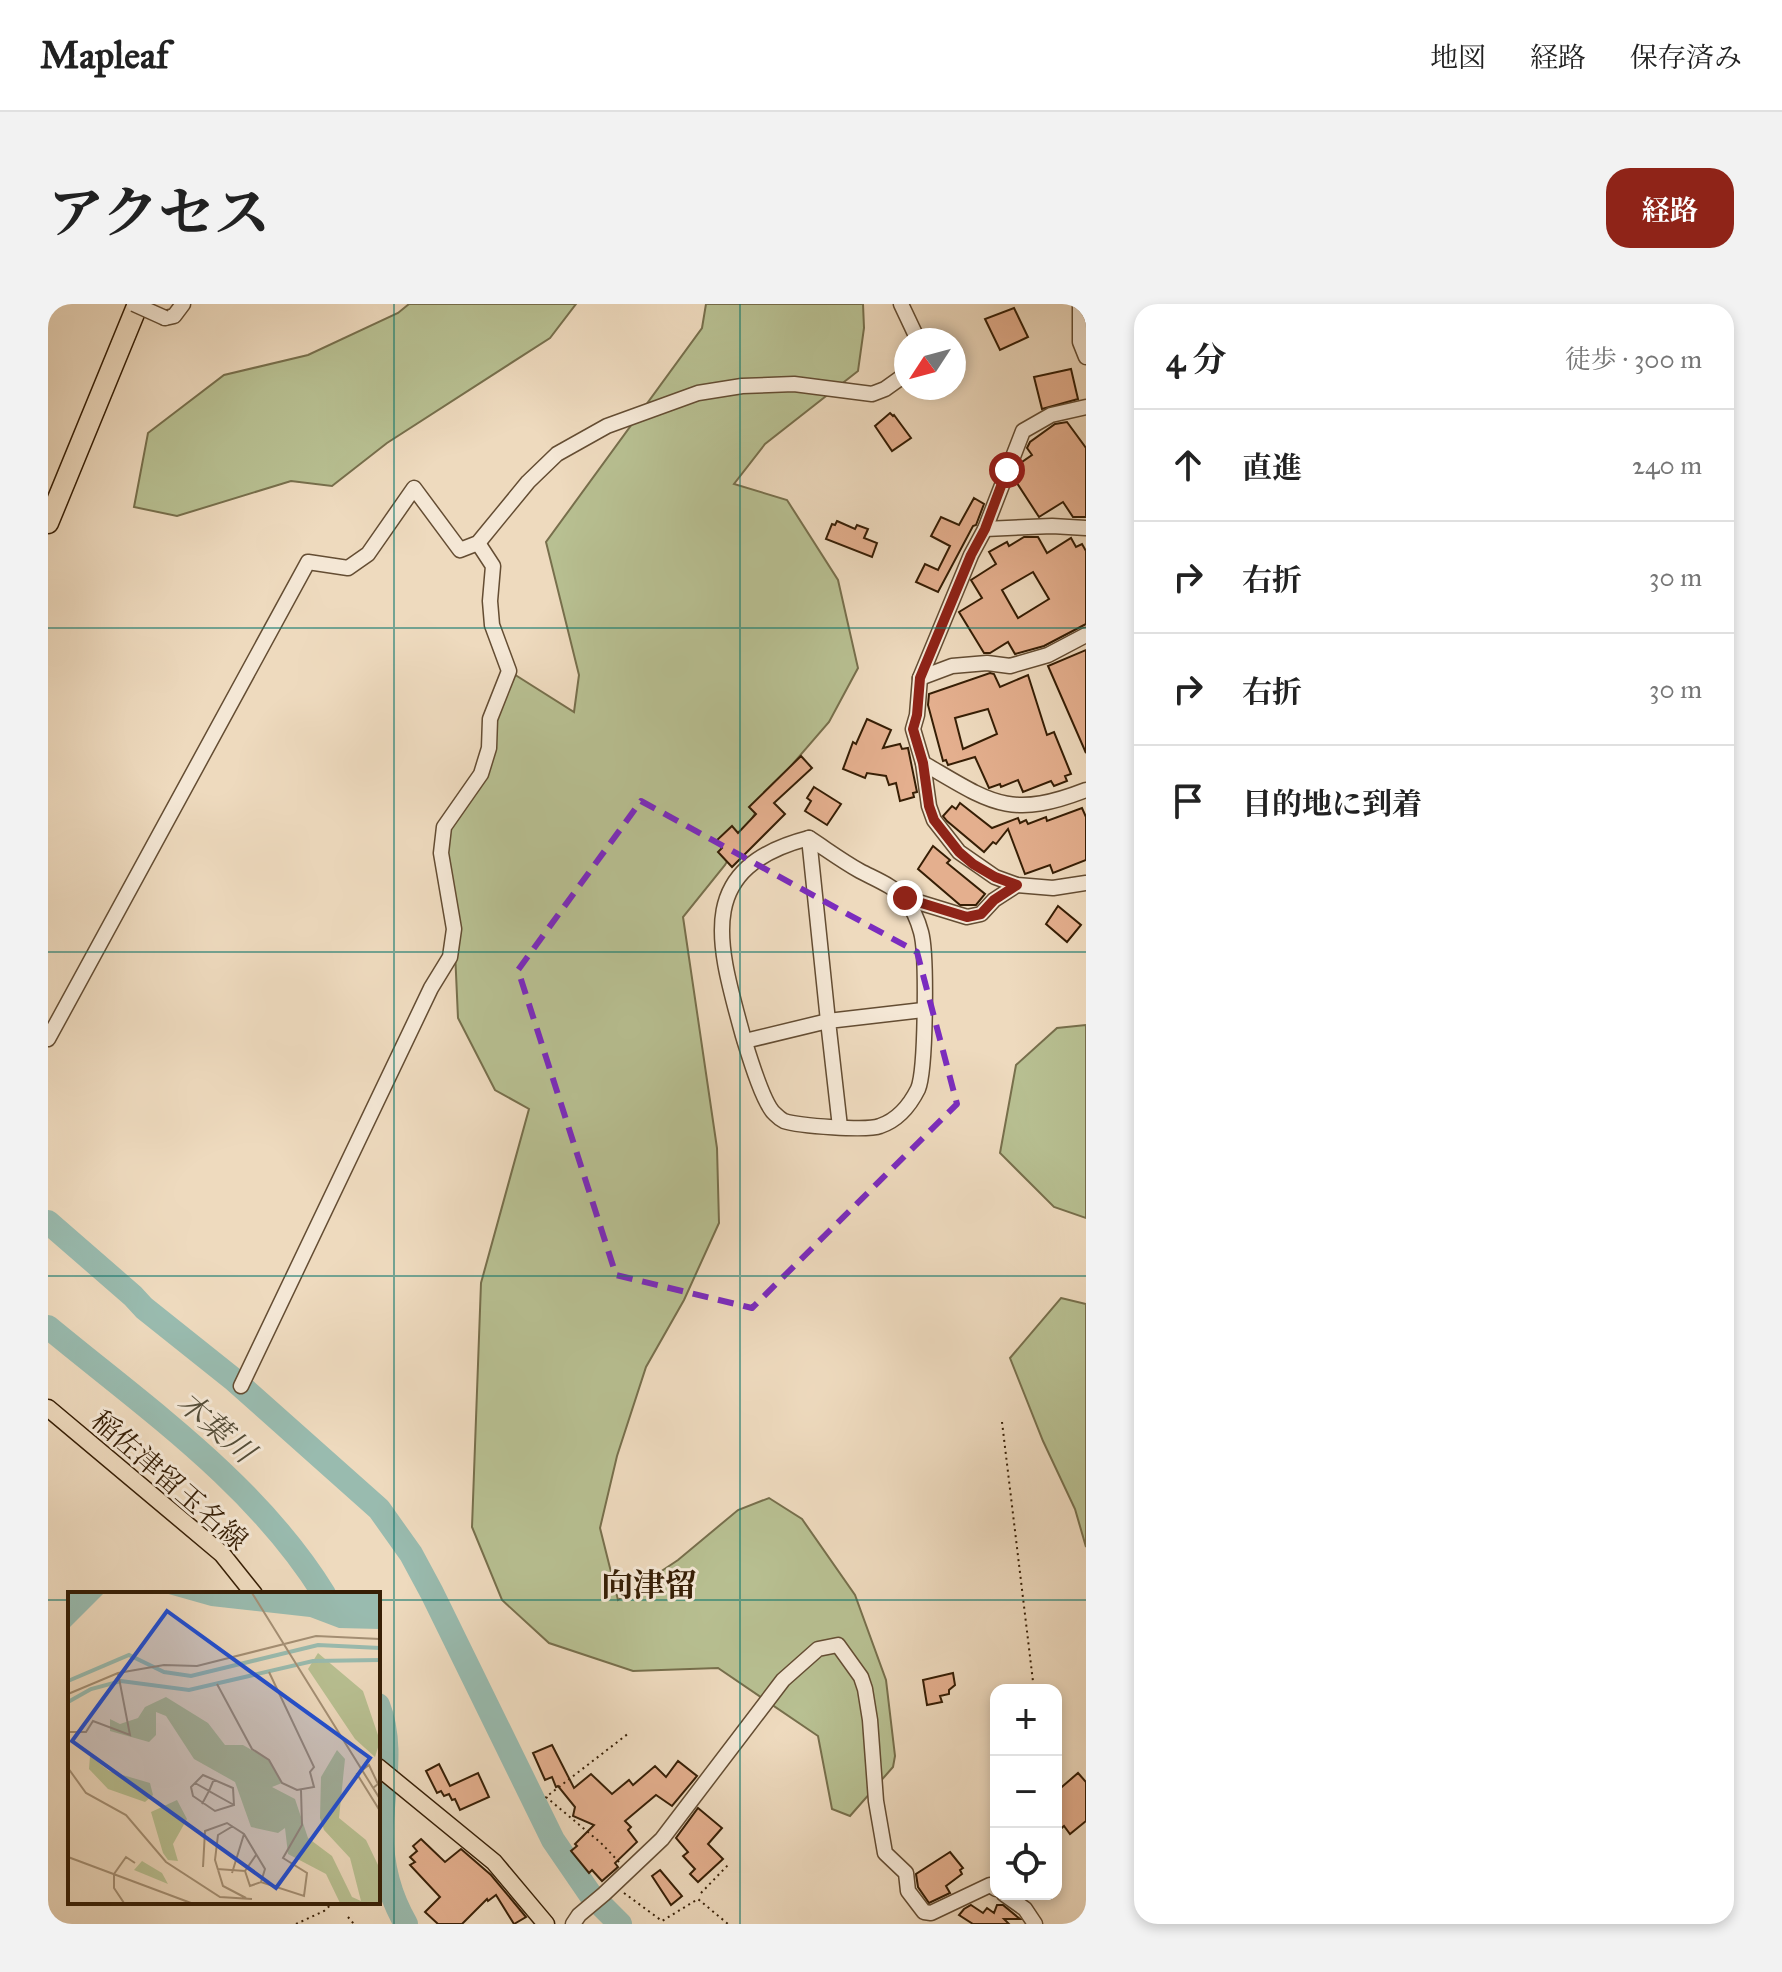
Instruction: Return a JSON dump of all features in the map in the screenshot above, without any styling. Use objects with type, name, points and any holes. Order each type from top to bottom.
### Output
[{"type":"highway","points":[[48,523],[136,304]]},
{"type":"main road","name":"稲佐津留玉名線","points":[[48,1408],[222,1554],[252,1592]]},
{"type":"main road","points":[[380,1768],[494,1862],[546,1924]]},
{"type":"street","points":[[136,304],[165,318],[174,316],[183,304]]},
{"type":"street","points":[[901,304],[912,328]]},
{"type":"street","points":[[1080,304],[1080,342],[1086,357]]},
{"type":"street","points":[[48,1039],[308,562],[348,568],[368,554],[414,488],[460,550],[478,543],[528,482],[557,454],[619,421],[698,393],[742,386],[794,384],[872,394],[894,383]]},
{"type":"street","points":[[1086,407],[1051,415],[1023,431],[985,529],[971,555],[920,678],[913,729],[934,820],[959,852],[995,877],[1017,885],[1053,888],[1086,883]]},
{"type":"street","points":[[985,529],[1086,528]]},
{"type":"street","points":[[241,1386],[431,988],[450,957],[454,929],[441,853],[444,827],[481,774],[489,748],[490,719],[509,671],[492,625],[490,601],[493,566],[478,543]]},
{"type":"street","points":[[920,678],[952,666],[987,663],[1010,666],[1048,655],[1086,635]]},
{"type":"street","points":[[923,763],[999,803],[1027,807],[1086,790]]},
{"type":"street","points":[[809,838],[840,1127]]},
{"type":"street","points":[[809,838],[905,898],[922,935],[923,1010],[919,1087],[901,1115],[878,1127],[840,1127],[783,1120],[771,1110],[745,1041],[729,985],[723,949],[722,908],[735,879],[755,860],[784,845],[809,838]]},
{"type":"street","points":[[905,898],[967,917],[981,914],[994,900],[1017,885]]},
{"type":"street","points":[[745,1041],[828,1021],[923,1010]]},
{"type":"street","points":[[576,1919],[611,1892],[662,1839],[783,1680],[818,1649],[838,1645],[861,1677],[865,1689],[876,1801],[885,1853],[906,1873],[908,1891],[924,1912],[931,1913],[990,1885]]},
{"type":"street","points":[[1012,1900],[1025,1909],[1035,1924]]},
{"type":"path","points":[[1002,1422],[1033,1684]]},
{"type":"path","points":[[623,1866],[601,1843],[546,1797],[629,1733]]},
{"type":"path","points":[[701,1893],[728,1865]]},
{"type":"path","points":[[611,1892],[662,1921],[698,1899],[728,1924]]},
{"type":"path","points":[[296,1924],[332,1904]]},
{"type":"path","points":[[348,1917],[354,1924]]},
{"type":"highlighted area","points":[[641,801],[917,952],[957,1104],[752,1308],[616,1275],[518,970]]},
{"type":"green space","points":[[409,304],[576,304],[550,338],[387,443],[332,486],[291,481],[177,516],[134,507],[148,433],[224,375],[308,355],[398,313]]},
{"type":"green space","points":[[706,304],[863,304],[864,328],[858,371],[765,444],[734,484],[787,500],[838,580],[858,668],[829,722],[765,796],[725,865],[683,917],[717,1148],[719,1223],[684,1300],[646,1367],[617,1456],[600,1528],[618,1600],[678,1560],[738,1510],[769,1498],[802,1519],[855,1595],[886,1680],[895,1756],[893,1767],[850,1816],[832,1809],[818,1736],[718,1668],[633,1671],[549,1643],[502,1600],[472,1527],[481,1283],[529,1109],[495,1090],[458,1018],[454,929],[444,827],[481,774],[509,671],[574,712],[579,675],[546,542],[702,328]]},
{"type":"green space","points":[[1086,1025],[1086,1218],[1054,1207],[1000,1153],[1016,1065],[1057,1028]]},
{"type":"green space","points":[[1061,1298],[1086,1304],[1086,1547],[1075,1509],[1043,1441],[1010,1358]]},
{"type":"building","points":[[1014,308],[1028,337],[1000,350],[985,319]]},
{"type":"building","points":[[1071,369],[1078,399],[1042,409],[1034,377]]},
{"type":"building","points":[[890,413],[911,438],[892,451],[875,426]]},
{"type":"building","points":[[1067,422],[1086,448],[1086,517],[1073,517],[1063,502],[1039,517],[1015,480],[1022,462],[1032,455],[1027,448],[1030,442],[1055,424]]},
{"type":"building","points":[[974,498],[984,504],[976,525],[938,592],[916,582],[925,564],[938,570],[950,546],[931,536],[941,517],[959,525]]},
{"type":"building","points":[[837,521],[855,529],[857,525],[868,529],[864,538],[877,543],[872,557],[826,539],[832,524],[835,525]]},
{"type":"building","points":[[1024,537],[1038,537],[1047,553],[1071,538],[1076,547],[1082,544],[1086,551],[1086,624],[1044,646],[1015,654],[1008,642],[990,653],[984,653],[959,612],[982,598],[971,580],[996,564],[989,552],[1007,542],[1009,546]],"holes":[[[1033,572],[1049,599],[1018,618],[1002,590]]]},
{"type":"building","points":[[1086,650],[1086,753],[1048,666]]},
{"type":"building","points":[[990,673],[994,674],[1000,687],[1028,675],[1047,735],[1054,732],[1071,774],[1065,776],[1067,781],[1054,786],[1051,781],[1023,792],[1018,780],[989,788],[975,757],[948,765],[946,760],[943,761],[928,705],[929,694]],"holes":[[[988,709],[997,734],[963,749],[955,718]]]},
{"type":"building","points":[[867,719],[891,730],[883,748],[900,744],[902,749],[908,748],[917,792],[913,793],[914,797],[900,801],[896,783],[889,785],[886,776],[867,773],[865,778],[843,769],[853,742],[856,744]]},
{"type":"building","points":[[801,756],[812,768],[774,803],[785,814],[732,867],[718,852],[722,848],[716,841],[732,826],[738,833],[756,814],[749,807]]},
{"type":"building","points":[[814,787],[841,804],[827,825],[805,811],[811,801],[807,798]]},
{"type":"building","points":[[960,803],[992,828],[1018,818],[1020,823],[1026,820],[1028,824],[1046,817],[1047,821],[1082,808],[1086,817],[1086,860],[1053,873],[1050,865],[1025,874],[1008,829],[996,844],[993,842],[984,852],[947,821],[943,816],[952,806],[956,809]]},
{"type":"building","points":[[933,846],[950,860],[947,863],[985,894],[976,905],[960,905],[918,869]]},
{"type":"building","points":[[1058,906],[1081,925],[1067,942],[1046,924]]},
{"type":"building","points":[[953,1673],[955,1685],[949,1694],[940,1696],[942,1702],[927,1705],[923,1680]]},
{"type":"building","points":[[552,1745],[574,1788],[591,1774],[612,1794],[629,1780],[633,1785],[655,1766],[666,1777],[678,1761],[697,1776],[672,1806],[656,1795],[625,1821],[637,1842],[615,1863],[618,1867],[602,1881],[592,1870],[589,1873],[571,1851],[594,1825],[573,1816],[575,1807],[556,1787],[552,1777],[545,1780],[533,1753]]},
{"type":"building","points":[[439,1764],[450,1786],[478,1773],[489,1797],[460,1810],[449,1794],[444,1796],[441,1791],[437,1793],[426,1771]]},
{"type":"building","points":[[1078,1773],[1086,1782],[1086,1821],[1070,1834],[1064,1826],[1062,1828],[1062,1787]]},
{"type":"building","points":[[698,1808],[722,1828],[708,1844],[723,1859],[698,1882],[690,1874],[695,1869],[683,1856],[688,1852],[676,1838]]},
{"type":"building","points":[[421,1839],[445,1862],[461,1849],[491,1875],[526,1917],[514,1924],[496,1895],[487,1899],[462,1924],[438,1924],[425,1912],[440,1897],[410,1865],[415,1862],[410,1857],[417,1851],[413,1846]]},
{"type":"building","points":[[950,1852],[963,1868],[960,1870],[962,1874],[946,1886],[950,1893],[929,1903],[918,1887],[916,1874]]},
{"type":"building","points":[[660,1870],[682,1896],[671,1905],[652,1876]]},
{"type":"building","points":[[971,1905],[983,1913],[987,1908],[994,1913],[997,1905],[1003,1905],[1020,1919],[1004,1919],[1009,1924],[973,1924],[959,1915]]},
{"type":"waterway","points":[[48,1222],[144,1308],[233,1379],[379,1509],[411,1554],[432,1593],[553,1840],[590,1894],[620,1924]]},
{"type":"waterway","name":"木葉川","points":[[48,1327],[160,1418],[233,1483],[297,1554],[323,1592]]},
{"type":"waterway","name":"木葉川","points":[[380,1711],[386,1748],[382,1849],[390,1888],[406,1924]]},
{"type":"district","name":"向津留","points":[[649,1585]]},
{"type":"route","points":[[905,898],[967,917],[981,914],[994,900],[1017,885],[973,864],[959,852],[934,820],[913,729],[920,678],[971,555],[985,529],[1007,470]]}]
